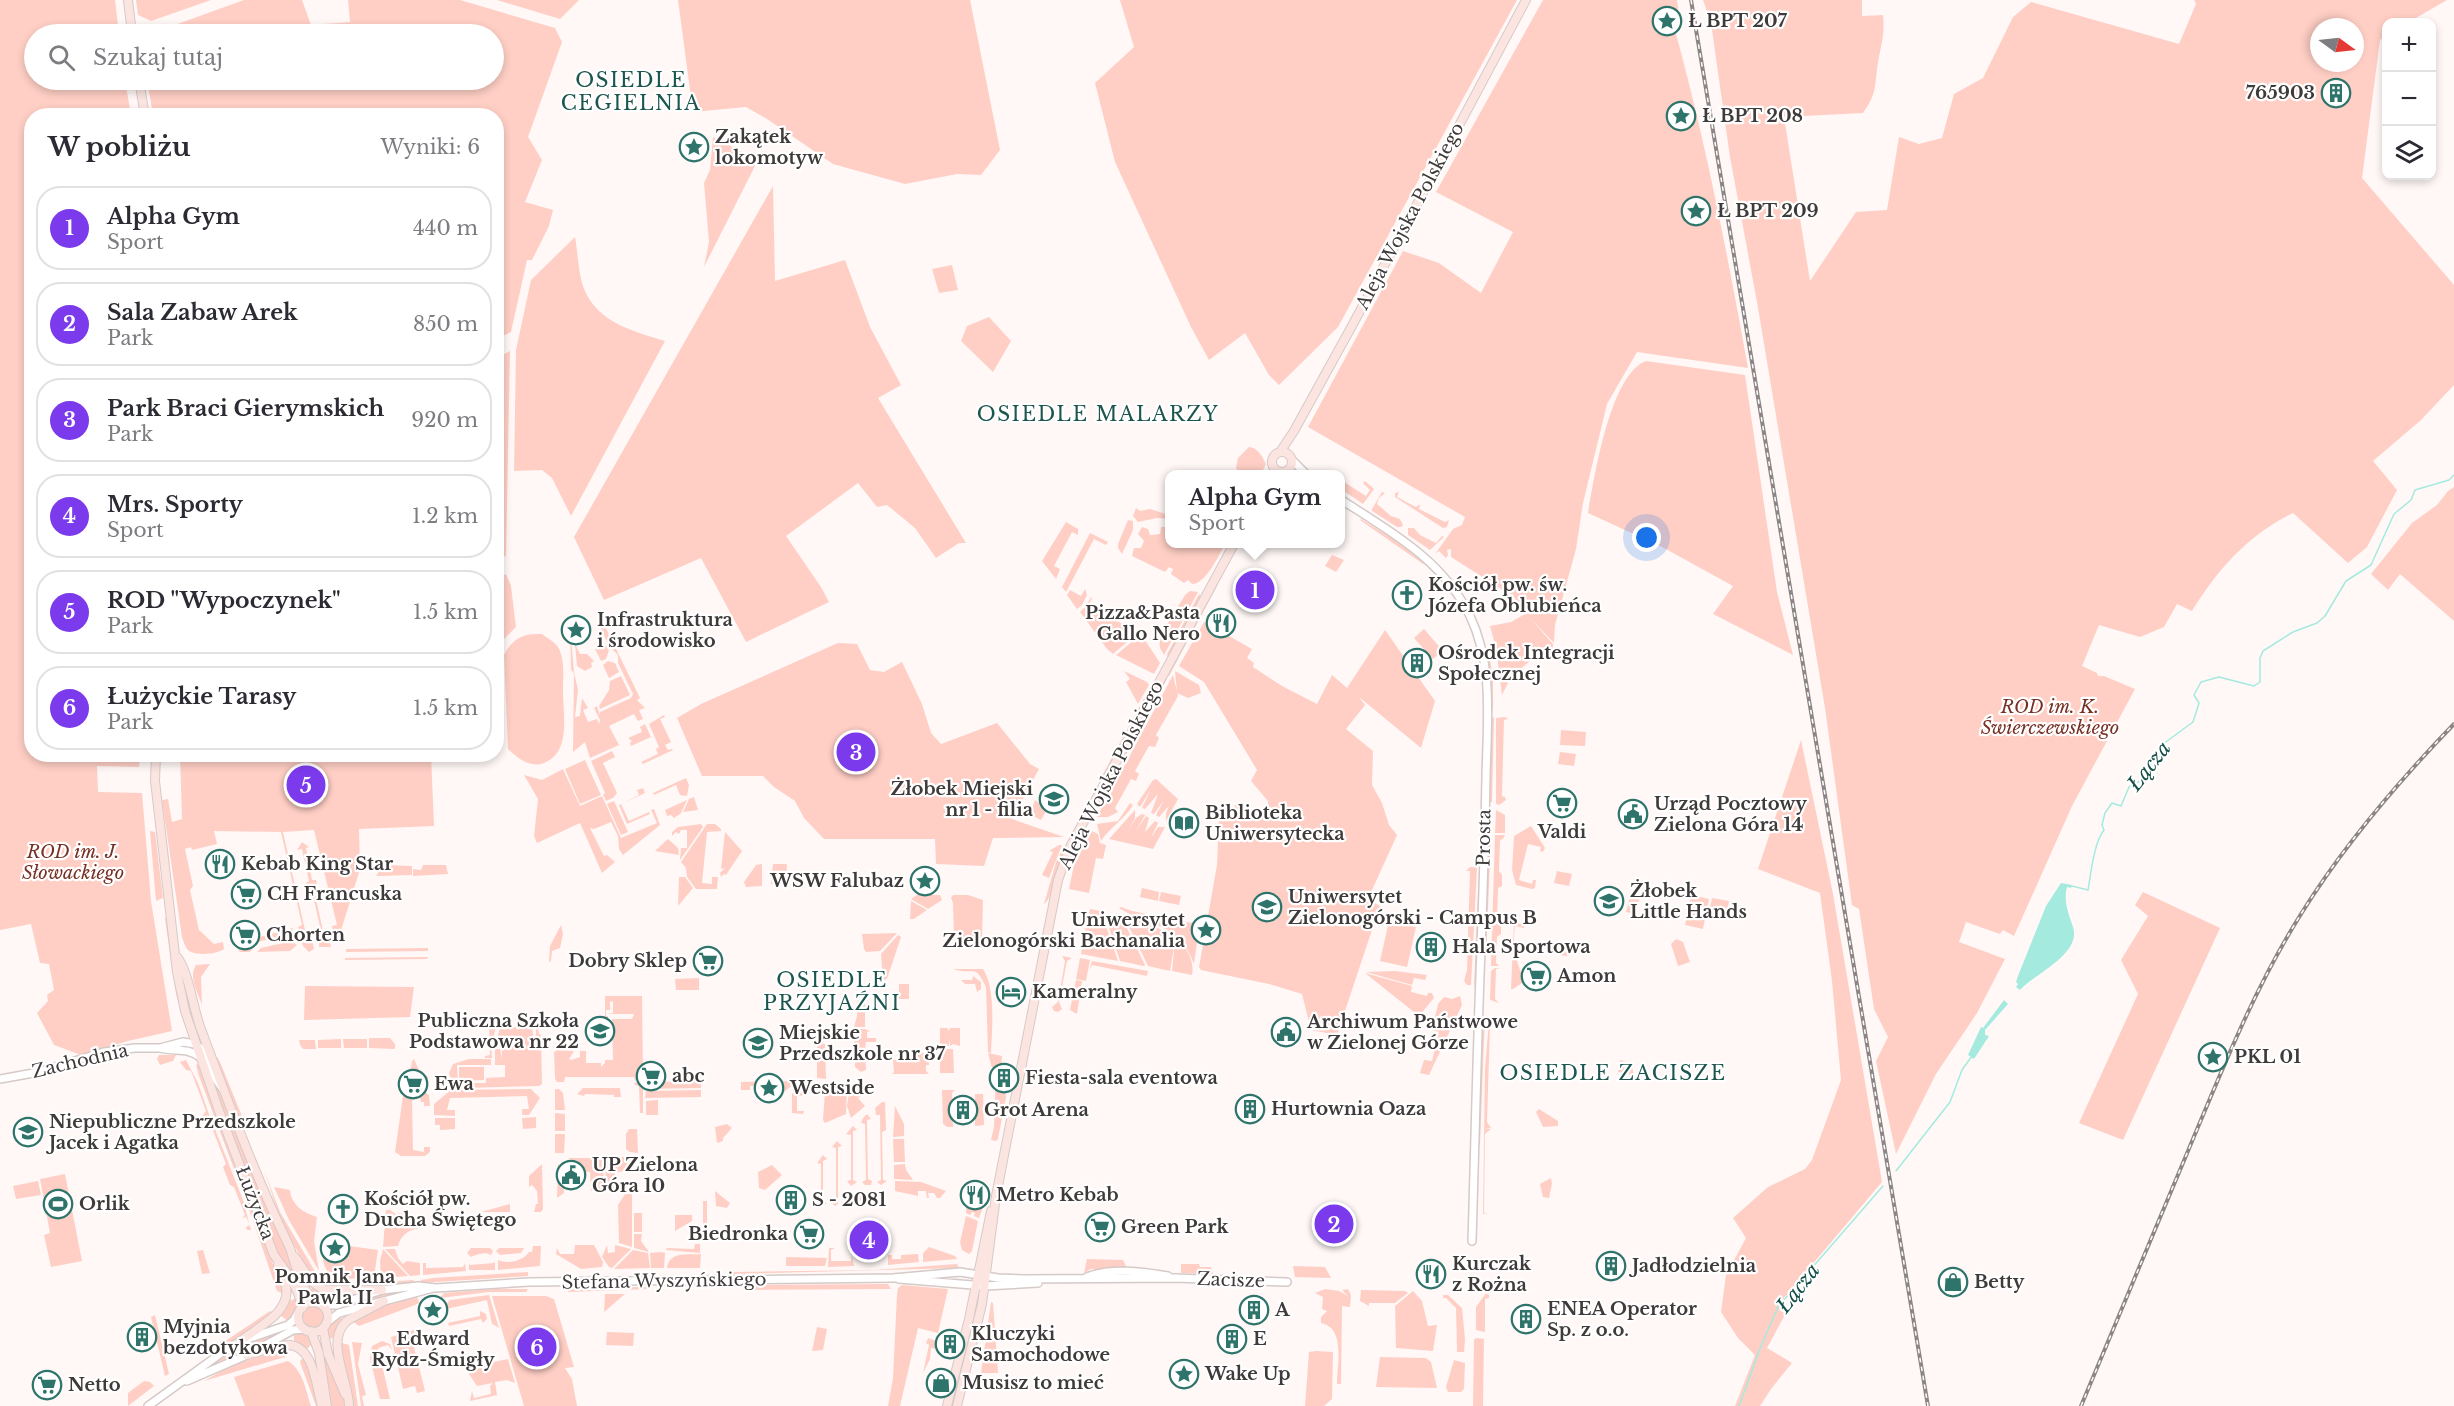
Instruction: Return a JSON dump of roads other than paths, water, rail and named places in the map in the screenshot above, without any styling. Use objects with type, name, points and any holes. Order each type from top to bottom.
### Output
[{"type":"main road","points":[[128,0],[131,24]]},
{"type":"main road","name":"Aleja Wojska Polskiego","points":[[1280,452],[1294,431],[1526,0]]},
{"type":"main road","points":[[141,90],[144,108]]},
{"type":"main road","name":"Aleja Wojska Polskiego","points":[[1292,458],[1294,431]]},
{"type":"main road","points":[[1271,470],[1272,458],[1280,452],[1292,458],[1291,467],[1287,470]]},
{"type":"main road","name":"Aleja Wojska Polskiego","points":[[957,1406],[985,1286],[996,1198],[1051,910],[1066,855],[1231,548]]},
{"type":"main road","name":"Łużycka","points":[[156,762],[155,781],[181,996],[189,1028],[274,1255],[291,1280],[299,1296],[301,1309]]},
{"type":"main road","name":"Łużycka","points":[[177,957],[183,966],[199,1026],[306,1292],[318,1304]]},
{"type":"main road","name":"Aleja Wojska Polskiego","points":[[947,1406],[987,1222],[996,1198]]},
{"type":"main road","points":[[290,1248],[312,1282],[319,1288],[330,1292],[382,1290]]},
{"type":"main road","points":[[239,1342],[277,1314],[285,1303],[287,1290],[274,1255]]},
{"type":"main road","points":[[349,1405],[347,1385],[338,1348],[338,1334],[346,1322],[384,1301]]},
{"type":"main road","points":[[327,1406],[319,1353],[308,1330],[300,1323],[301,1309],[318,1304],[327,1313],[324,1325],[328,1354],[349,1405]]},
{"type":"main road","points":[[308,1330],[324,1325]]},
{"type":"main road","points":[[247,1355],[290,1345],[303,1350],[309,1359],[321,1406]]},
{"type":"street","points":[[1292,458],[1302,470]]},
{"type":"street","name":"Prosta","points":[[1345,502],[1412,546],[1442,573],[1460,596],[1471,618],[1484,657],[1487,689],[1484,855],[1472,1241]]},
{"type":"street","points":[[195,1044],[199,1026]]},
{"type":"street","points":[[185,1046],[189,1028]]},
{"type":"street","points":[[185,1046],[195,1044],[203,1050],[215,1078],[224,1090]]},
{"type":"street","points":[[185,1046],[200,1057]]},
{"type":"street","name":"Zachodnia","points":[[0,1079],[39,1072],[111,1051],[160,1048],[168,1050],[185,1046]]},
{"type":"street","name":"Stefana Wyszyńskiego","points":[[318,1304],[329,1307],[382,1290],[418,1286],[435,1288],[529,1282],[893,1278],[960,1272],[986,1276]]},
{"type":"street","name":"Zacisze","points":[[986,1276],[1287,1282]]},
{"type":"street","name":"Stefana Wyszyńskiego","points":[[893,1278],[985,1286]]},
{"type":"street","name":"Zacisze","points":[[985,1286],[1026,1285],[1058,1279]]},
{"type":"street","name":"Stefana Wyszyńskiego","points":[[324,1325],[339,1313],[435,1288]]},
{"type":"street","points":[[148,1406],[203,1365],[239,1342],[288,1325],[301,1309]]},
{"type":"street","points":[[180,1384],[247,1355],[293,1330],[308,1330]]},
{"type":"water","points":[[2061,883],[2072,885],[2071,888],[2067,887],[2066,897],[2074,937],[2064,955],[2020,990],[2016,987],[2018,976],[2046,906]]},
{"type":"water","points":[[2004,1000],[2008,1004],[1985,1030],[1985,1035],[1989,1036],[1974,1059],[1968,1055],[1981,1027],[1983,1028]]},
{"type":"waterway","name":"Łącza","points":[[2072,886],[2088,890],[2095,850],[2104,830],[2102,825],[2105,813],[2112,803],[2121,806],[2129,787],[2142,780],[2149,770],[2159,747],[2193,722],[2199,703],[2194,695],[2201,682],[2219,677],[2254,686],[2260,682],[2260,658],[2263,651],[2293,632],[2317,623],[2325,616],[2346,581],[2371,565],[2394,514],[2411,500],[2415,490],[2449,480],[2454,475]]},
{"type":"waterway","name":"Łącza","points":[[1896,1171],[1950,1102],[1962,1070],[1972,1056]]},
{"type":"waterway","name":"Łącza","points":[[1739,1406],[1778,1307],[1883,1186]]},
{"type":"railway","points":[[1691,0],[1928,1406]]},
{"type":"railway","points":[[2081,1406],[2226,1060],[2268,971],[2301,914],[2353,839],[2412,769],[2454,724]]},
{"type":"place","name":"Ł BPT 207","points":[[1667,21]]},
{"type":"place","name":"765903","points":[[2336,93]]},
{"type":"place","name":"Ł BPT 208","points":[[1681,116]]},
{"type":"place","name":"Zakątek lokomotyw","points":[[694,147]]},
{"type":"place","name":"Ł BPT 209","points":[[1696,211]]},
{"type":"place","name":"Alpha Gym","points":[[1255,590]]},
{"type":"place","name":"Kościół pw. św. Józefa Oblubieńca","points":[[1407,595]]},
{"type":"place","name":"Pizza&Pasta Gallo Nero","points":[[1221,623]]},
{"type":"place","name":"Infrastruktura i środowisko","points":[[576,630]]},
{"type":"place","name":"Ośrodek Integracji Społecznej","points":[[1417,663]]},
{"type":"place","name":"Park Braci Gierymskich","points":[[856,752]]},
{"type":"place","name":"ROD \"Wypoczynek\"","points":[[306,785]]},
{"type":"place","name":"Żłobek Miejski nr 1 - filia","points":[[1054,799]]},
{"type":"place","name":"Valdi","points":[[1562,803]]},
{"type":"place","name":"Urząd Pocztowy Zielona Góra 14","points":[[1633,814]]},
{"type":"place","name":"Biblioteka Uniwersytecka","points":[[1184,823]]},
{"type":"place","name":"Kebab King Star","points":[[220,864]]},
{"type":"place","name":"WSW Falubaz","points":[[925,881]]},
{"type":"place","name":"CH Francuska","points":[[246,894]]},
{"type":"place","name":"Żłobek Little Hands","points":[[1609,901]]},
{"type":"place","name":"Uniwersytet Zielonogórski - Campus B","points":[[1267,907]]},
{"type":"place","name":"Uniwersytet Zielonogórski Bachanalia","points":[[1206,930]]},
{"type":"place","name":"Chorten","points":[[245,935]]},
{"type":"place","name":"Hala Sportowa","points":[[1431,947]]},
{"type":"place","name":"Dobry Sklep","points":[[708,961]]},
{"type":"place","name":"Amon","points":[[1536,976]]},
{"type":"place","name":"Kameralny","points":[[1011,992]]},
{"type":"place","name":"Publiczna Szkoła Podstawowa nr 22","points":[[600,1031]]},
{"type":"place","name":"Archiwum Państwowe w Zielonej Górze","points":[[1286,1032]]},
{"type":"place","name":"Miejskie Przedszkole nr 37","points":[[758,1043]]},
{"type":"place","name":"PKL 01","points":[[2213,1057]]},
{"type":"place","name":"abc","points":[[651,1076]]},
{"type":"place","name":"Fiesta-sala eventowa","points":[[1004,1078]]},
{"type":"place","name":"Ewa","points":[[413,1084]]},
{"type":"place","name":"Westside","points":[[769,1088]]},
{"type":"place","name":"Hurtownia Oaza","points":[[1250,1109]]},
{"type":"place","name":"Grot Arena","points":[[963,1110]]},
{"type":"place","name":"Niepubliczne Przedszkole Jacek i Agatka","points":[[28,1132]]},
{"type":"place","name":"UP Zielona Góra 10","points":[[571,1175]]},
{"type":"place","name":"Metro Kebab","points":[[975,1195]]},
{"type":"place","name":"S - 2081","points":[[791,1200]]},
{"type":"place","name":"Orlik","points":[[58,1204]]},
{"type":"place","name":"Kościół pw. Ducha Świętego","points":[[343,1209]]},
{"type":"place","name":"Sala Zabaw Arek","points":[[1334,1224]]},
{"type":"place","name":"Green Park","points":[[1100,1227]]},
{"type":"place","name":"Biedronka","points":[[809,1234]]},
{"type":"place","name":"Mrs. Sporty","points":[[869,1240]]},
{"type":"place","name":"Pomnik Jana Pawla II","points":[[335,1248]]},
{"type":"place","name":"Jadłodzielnia","points":[[1611,1266]]},
{"type":"place","name":"Kurczak z Rożna","points":[[1431,1274]]},
{"type":"place","name":"Betty","points":[[1953,1282]]},
{"type":"place","name":"Edward Rydz-Śmigły","points":[[433,1310]]},
{"type":"place","name":"A","points":[[1254,1310]]},
{"type":"place","name":"ENEA Operator Sp. z o.o.","points":[[1526,1319]]},
{"type":"place","name":"Myjnia bezdotykowa","points":[[142,1337]]},
{"type":"place","name":"E","points":[[1232,1339]]},
{"type":"place","name":"Kluczyki Samochodowe","points":[[950,1344]]},
{"type":"place","name":"Łużyckie Tarasy","points":[[537,1347]]},
{"type":"place","name":"Wake Up","points":[[1184,1374]]},
{"type":"place","name":"Musisz to mieć","points":[[941,1383]]},
{"type":"place","name":"Netto","points":[[47,1385]]},
{"type":"district","name":"OSIEDLE CEGIELNIA","points":[[631,92]]},
{"type":"district","name":"OSIEDLE MALARZY","points":[[1098,414]]},
{"type":"district","name":"OSIEDLE PRZYJAŹNI","points":[[832,992]]},
{"type":"district","name":"OSIEDLE ZACISZE","points":[[1613,1073]]},
{"type":"park label","name":"ROD im. K. Świerczewskiego","points":[[2050,717]]},
{"type":"park label","name":"ROD im. J. Słowackiego","points":[[73,862]]}]
